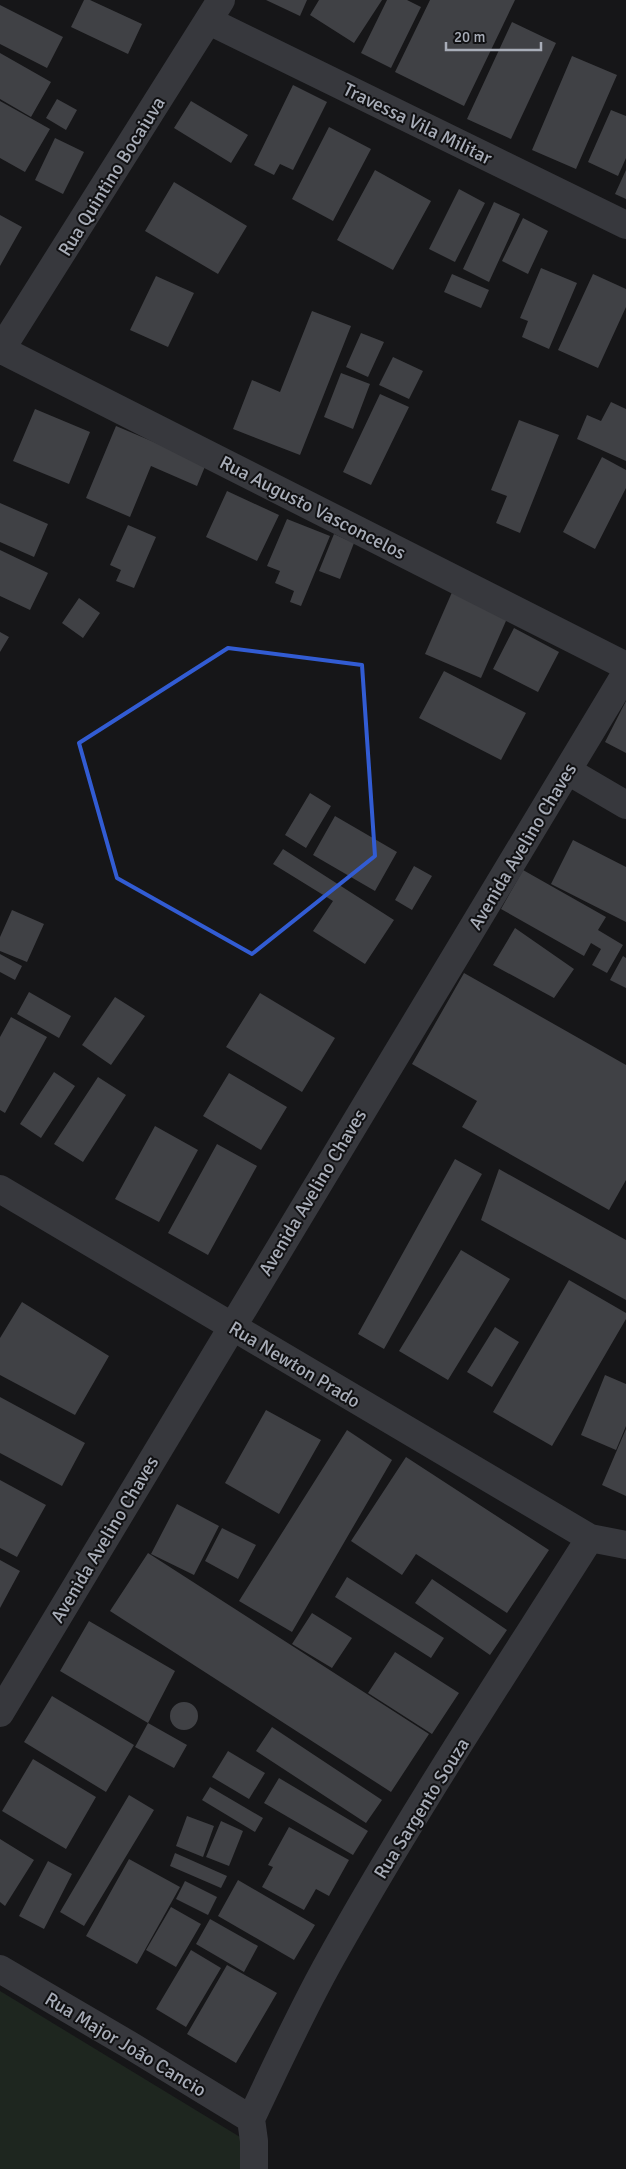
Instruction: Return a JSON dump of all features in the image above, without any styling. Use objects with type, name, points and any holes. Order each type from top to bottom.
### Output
[{"type":"street","name":"Travessa Vila Militar","points":[[215,10],[626,225]]},
{"type":"street","name":"Rua Quintino Bocaiuva","points":[[0,349],[215,10]]},
{"type":"street","name":"Rua Augusto Vasconcelos","points":[[0,349],[626,666]]},
{"type":"street","name":"Avenida Avelino Chaves","points":[[0,1713],[231,1326],[626,673]]},
{"type":"street","points":[[568,771],[626,805]]},
{"type":"street","name":"Rua Newton Prado","points":[[0,1189],[590,1538]]},
{"type":"street","points":[[590,1538],[626,1545]]},
{"type":"street","name":"Rua Sargento Souza","points":[[251,2120],[299,2018],[330,1959],[412,1822],[590,1538]]},
{"type":"street","name":"Rua Major João Cancio","points":[[0,1969],[133,2047],[251,2120]]},
{"type":"street","points":[[251,2120],[254,2141],[254,2169]]},
{"type":"highlighted area","points":[[228,648],[362,665],[375,856],[252,954],[117,878],[79,743]]},
{"type":"shaded area","points":[[0,1991],[240,2137],[240,2169],[0,2169]]},
{"type":"building","points":[[84,0],[90,0],[142,24],[128,54],[71,27]]},
{"type":"building","points":[[266,0],[307,0],[300,16]]},
{"type":"building","points":[[319,0],[382,0],[354,43],[310,15]]},
{"type":"building","points":[[387,0],[407,0],[421,7],[391,68],[361,53]]},
{"type":"building","points":[[430,0],[515,0],[464,106],[395,72]]},
{"type":"building","points":[[0,5],[63,37],[47,68],[0,44]]},
{"type":"building","points":[[512,22],[556,43],[511,139],[467,119]]},
{"type":"building","points":[[0,53],[51,82],[31,117],[0,99]]},
{"type":"building","points":[[572,56],[617,75],[576,169],[532,150]]},
{"type":"building","points":[[293,85],[327,102],[293,170],[280,164],[274,175],[254,165]]},
{"type":"building","points":[[57,99],[77,110],[66,130],[46,118]]},
{"type":"building","points":[[0,101],[50,129],[25,172],[0,158]]},
{"type":"building","points":[[191,101],[248,135],[231,163],[174,128]]},
{"type":"building","points":[[611,110],[626,116],[626,158],[618,176],[588,162]]},
{"type":"building","points":[[329,127],[371,149],[333,221],[292,199]]},
{"type":"building","points":[[55,138],[84,152],[63,194],[35,180]]},
{"type":"building","points":[[375,170],[431,201],[393,270],[337,240]]},
{"type":"building","points":[[626,170],[626,199],[615,194]]},
{"type":"building","points":[[174,182],[247,226],[218,274],[145,231]]},
{"type":"building","points":[[459,189],[485,203],[455,262],[429,249]]},
{"type":"building","points":[[494,202],[520,214],[489,282],[463,269]]},
{"type":"building","points":[[0,215],[22,227],[0,266]]},
{"type":"building","points":[[523,218],[548,231],[528,274],[502,261]]},
{"type":"building","points":[[541,268],[577,283],[549,349],[522,337],[528,321],[520,318]]},
{"type":"building","points":[[452,274],[489,290],[481,308],[444,292]]},
{"type":"building","points":[[593,274],[626,289],[626,307],[598,368],[558,350]]},
{"type":"building","points":[[156,276],[194,293],[168,347],[130,330]]},
{"type":"building","points":[[312,311],[351,326],[300,455],[233,429],[252,380],[280,392]]},
{"type":"building","points":[[361,333],[384,342],[368,377],[346,367]]},
{"type":"building","points":[[393,357],[423,371],[409,399],[379,385]]},
{"type":"building","points":[[341,373],[370,384],[353,429],[324,417]]},
{"type":"building","points":[[380,394],[409,407],[371,485],[343,472]]},
{"type":"building","points":[[611,402],[626,409],[626,461],[577,439],[587,415],[601,421]]},
{"type":"building","points":[[35,409],[90,432],[69,484],[13,461]]},
{"type":"building","points":[[519,420],[559,435],[520,533],[496,523],[507,496],[491,490]]},
{"type":"building","points":[[116,426],[206,464],[197,486],[151,466],[130,517],[86,498]]},
{"type":"building","points":[[602,457],[626,470],[626,488],[595,549],[563,532]]},
{"type":"building","points":[[227,491],[279,515],[257,561],[206,537]]},
{"type":"building","points":[[0,503],[48,524],[34,557],[0,542]]},
{"type":"building","points":[[287,519],[330,536],[301,606],[290,602],[294,591],[275,583],[280,571],[267,566]]},
{"type":"building","points":[[128,525],[156,537],[134,588],[116,581],[121,570],[110,565]]},
{"type":"building","points":[[334,534],[354,543],[340,579],[319,571]]},
{"type":"building","points":[[0,550],[48,573],[30,610],[0,596]]},
{"type":"building","points":[[453,590],[509,614],[481,678],[425,654]]},
{"type":"building","points":[[79,598],[100,613],[83,638],[62,623]]},
{"type":"building","points":[[514,628],[559,652],[538,692],[493,669]]},
{"type":"building","points":[[0,632],[9,637],[0,652]]},
{"type":"building","points":[[444,671],[526,713],[501,760],[419,718]]},
{"type":"building","points":[[626,701],[626,753],[605,742]]},
{"type":"building","points":[[310,793],[331,806],[306,848],[285,835]]},
{"type":"building","points":[[335,816],[397,852],[375,891],[313,855]]},
{"type":"building","points":[[573,840],[626,867],[626,922],[551,884]]},
{"type":"building","points":[[283,849],[394,920],[365,964],[313,931],[333,901],[273,864]]},
{"type":"building","points":[[414,866],[432,876],[412,910],[395,900]]},
{"type":"building","points":[[523,870],[606,917],[598,930],[623,945],[607,973],[592,965],[601,949],[591,943],[584,956],[501,909]]},
{"type":"building","points":[[12,910],[44,924],[27,962],[0,951],[0,937]]},
{"type":"building","points":[[515,928],[574,969],[554,998],[493,965]]},
{"type":"building","points":[[0,954],[22,966],[15,980],[0,972]]},
{"type":"building","points":[[623,956],[626,958],[626,988],[610,980]]},
{"type":"building","points":[[464,973],[626,1065],[626,1180],[609,1210],[462,1127],[477,1101],[412,1064]]},
{"type":"building","points":[[29,992],[71,1016],[59,1038],[17,1014]]},
{"type":"building","points":[[260,993],[335,1038],[302,1092],[226,1047]]},
{"type":"building","points":[[115,997],[145,1016],[111,1065],[82,1045]]},
{"type":"building","points":[[11,1017],[47,1037],[5,1113],[0,1110],[0,1037]]},
{"type":"building","points":[[54,1072],[75,1086],[41,1138],[20,1124]]},
{"type":"building","points":[[229,1073],[287,1107],[261,1150],[203,1116]]},
{"type":"building","points":[[98,1077],[126,1095],[83,1162],[54,1144]]},
{"type":"building","points":[[155,1126],[198,1150],[159,1222],[115,1199]]},
{"type":"building","points":[[217,1144],[257,1166],[208,1255],[168,1233]]},
{"type":"building","points":[[455,1159],[482,1174],[384,1349],[358,1334]]},
{"type":"building","points":[[499,1169],[626,1240],[626,1300],[481,1220]]},
{"type":"building","points":[[461,1250],[510,1279],[448,1380],[399,1351]]},
{"type":"building","points":[[569,1280],[626,1313],[626,1319],[552,1446],[493,1412]]},
{"type":"building","points":[[22,1302],[109,1356],[75,1415],[0,1375],[0,1338]]},
{"type":"building","points":[[495,1327],[519,1342],[492,1387],[467,1372]]},
{"type":"building","points":[[605,1375],[626,1384],[626,1426],[616,1450],[581,1435]]},
{"type":"building","points":[[0,1397],[85,1443],[62,1486],[0,1453]]},
{"type":"building","points":[[266,1410],[321,1440],[279,1514],[225,1483]]},
{"type":"building","points":[[626,1429],[626,1496],[602,1485]]},
{"type":"building","points":[[347,1430],[392,1460],[292,1632],[239,1601]]},
{"type":"building","points":[[406,1457],[549,1550],[507,1613],[416,1554],[402,1575],[351,1541]]},
{"type":"building","points":[[0,1480],[46,1505],[17,1557],[0,1548]]},
{"type":"building","points":[[177,1504],[219,1526],[194,1575],[151,1554]]},
{"type":"building","points":[[222,1528],[256,1545],[238,1579],[205,1561]]},
{"type":"building","points":[[148,1553],[429,1734],[391,1792],[110,1611]]},
{"type":"building","points":[[0,1560],[20,1571],[0,1608]]},
{"type":"building","points":[[347,1577],[444,1638],[431,1658],[335,1597]]},
{"type":"building","points":[[432,1579],[507,1630],[490,1655],[415,1603]]},
{"type":"building","points":[[312,1613],[352,1638],[332,1668],[292,1644]]},
{"type":"building","points":[[89,1621],[175,1671],[148,1723],[60,1671]]},
{"type":"building","points":[[395,1652],[459,1693],[432,1734],[368,1693]]},
{"type":"building","points":[[52,1696],[134,1745],[106,1792],[24,1742]]},
{"type":"building","points":[[184,1702],[194,1706],[198,1716],[194,1726],[184,1730],[174,1726],[170,1716],[174,1706]]},
{"type":"building","points":[[148,1723],[187,1745],[174,1768],[135,1747]]},
{"type":"building","points":[[272,1727],[382,1800],[366,1823],[256,1751]]},
{"type":"building","points":[[228,1751],[265,1773],[249,1799],[212,1777]]},
{"type":"building","points":[[33,1759],[96,1797],[66,1849],[2,1811]]},
{"type":"building","points":[[279,1778],[368,1831],[353,1855],[264,1803]]},
{"type":"building","points":[[210,1787],[263,1818],[255,1832],[202,1800]]},
{"type":"building","points":[[129,1795],[154,1810],[84,1926],[60,1912]]},
{"type":"building","points":[[187,1816],[214,1826],[203,1857],[176,1846]]},
{"type":"building","points":[[221,1821],[243,1831],[229,1866],[206,1857]]},
{"type":"building","points":[[289,1827],[349,1860],[329,1896],[316,1889],[304,1910],[262,1887],[273,1867],[268,1865]]},
{"type":"building","points":[[0,1839],[34,1860],[5,1906],[0,1902]]},
{"type":"building","points":[[175,1853],[227,1876],[221,1888],[170,1866]]},
{"type":"building","points":[[129,1859],[180,1887],[137,1964],[86,1936]]},
{"type":"building","points":[[48,1861],[72,1874],[44,1929],[19,1916]]},
{"type":"building","points":[[238,1880],[315,1925],[294,1960],[218,1916]]},
{"type":"building","points":[[185,1881],[217,1897],[208,1915],[176,1899]]},
{"type":"building","points":[[171,1907],[201,1924],[176,1967],[146,1950]]},
{"type":"building","points":[[210,1919],[258,1946],[244,1972],[196,1944]]},
{"type":"building","points":[[191,1950],[221,1968],[186,2027],[156,2009]]},
{"type":"building","points":[[227,1965],[277,1993],[236,2063],[187,2034]]}]
